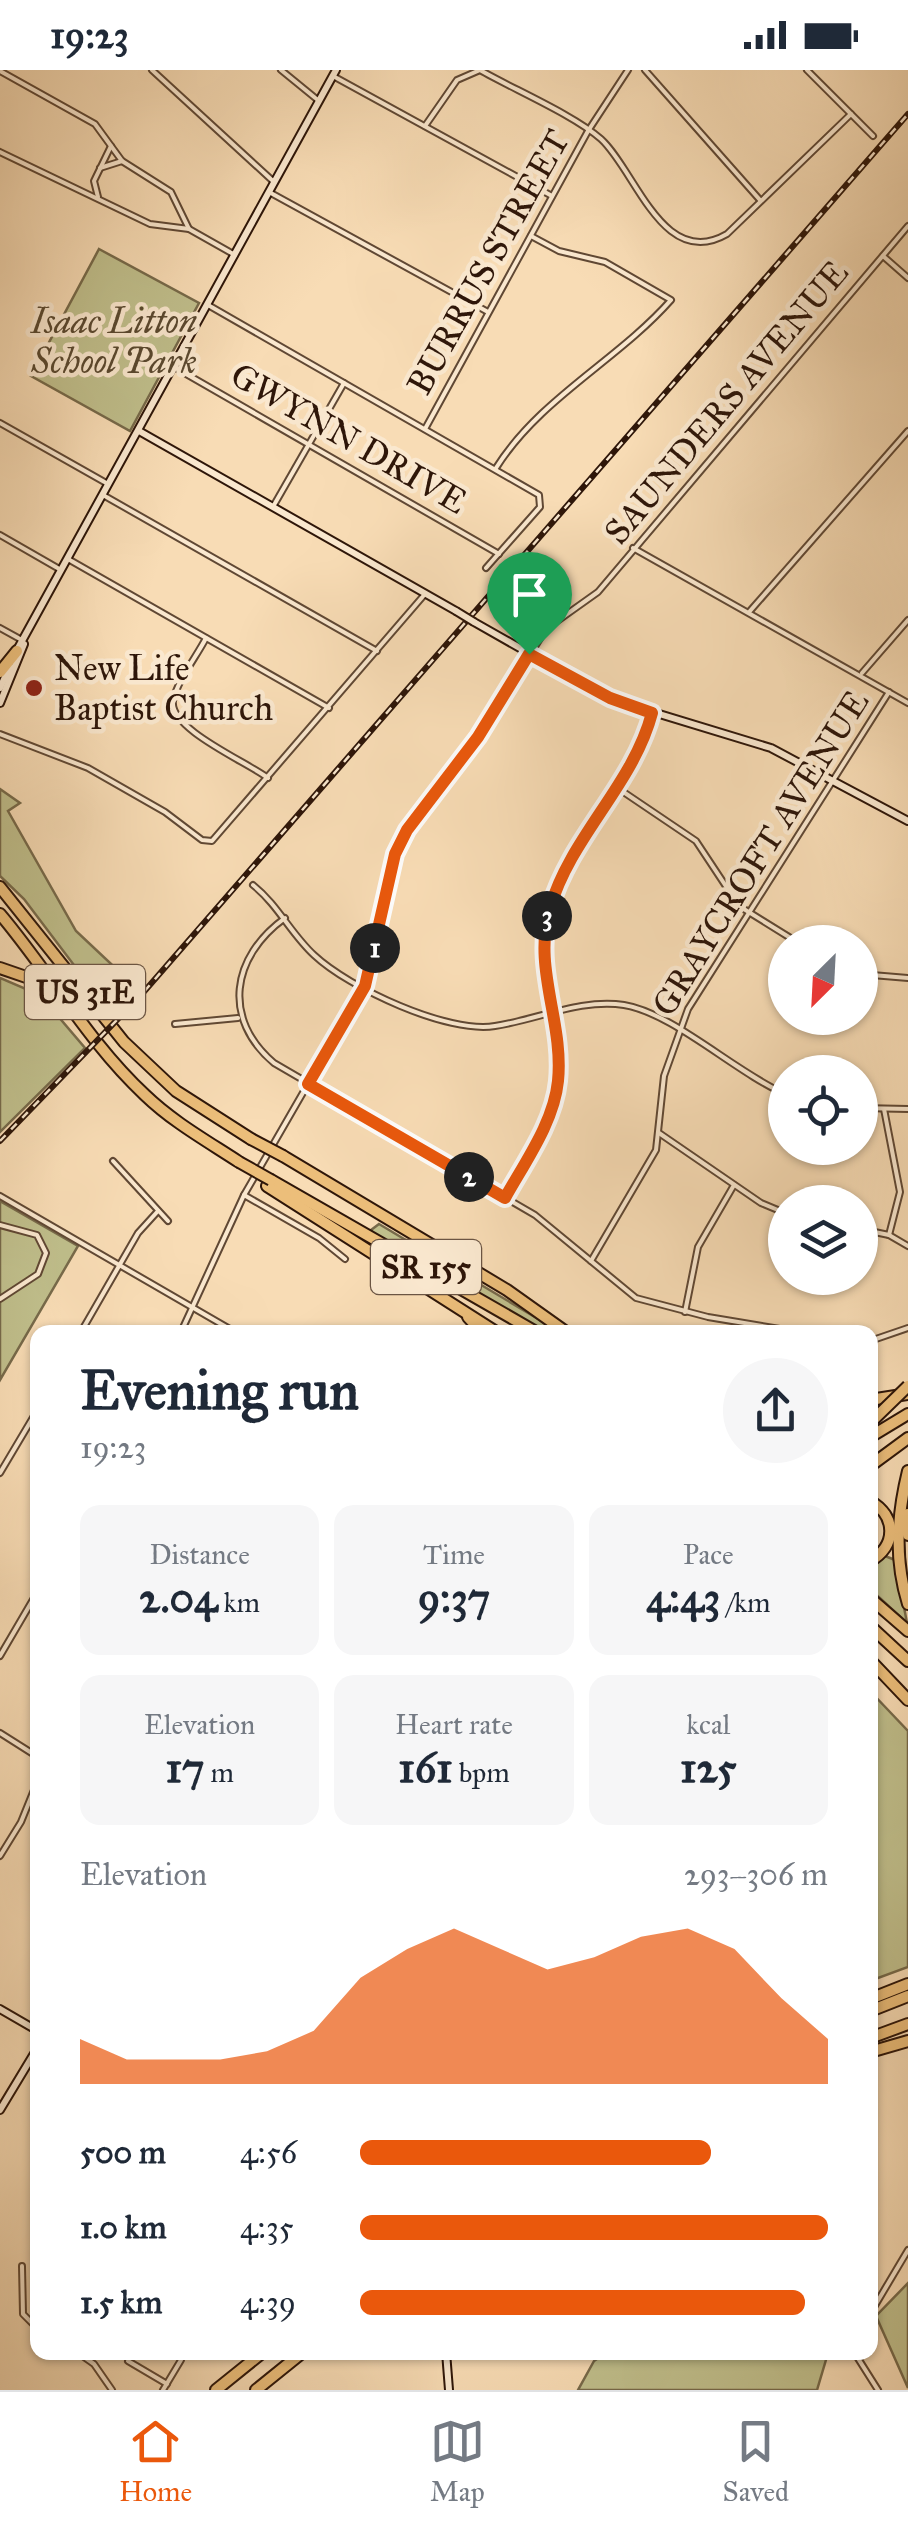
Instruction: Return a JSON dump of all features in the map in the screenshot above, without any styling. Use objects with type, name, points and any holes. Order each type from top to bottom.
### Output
[{"type":"highway","points":[[0,672],[20,646]]},
{"type":"highway","name":"US 31E","points":[[0,887],[124,1042],[176,1091],[564,1325]]},
{"type":"highway","points":[[0,914],[76,1016]]},
{"type":"highway","name":"US 31E","points":[[0,968],[48,988],[142,1094],[172,1118],[460,1309],[475,1325]]},
{"type":"highway","name":"SR 155","points":[[269,1183],[523,1325]]},
{"type":"highway","name":"SR 155","points":[[506,1290],[556,1325]]},
{"type":"highway","points":[[460,1309],[485,1325]]},
{"type":"highway","points":[[878,1415],[908,1386]]},
{"type":"highway","points":[[878,1399],[908,1394]]},
{"type":"highway","points":[[878,1432],[908,1414]]},
{"type":"highway","points":[[878,1460],[908,1438]]},
{"type":"highway","points":[[908,1470],[898,1521],[898,1562],[908,1604]]},
{"type":"highway","points":[[878,1508],[887,1515],[891,1526],[886,1548],[878,1554]]},
{"type":"highway","points":[[908,1514],[908,1534]]},
{"type":"highway","points":[[878,1605],[908,1631]]},
{"type":"highway","points":[[878,1631],[908,1658]]},
{"type":"highway","points":[[878,1668],[907,1699]]},
{"type":"highway","points":[[878,1676],[907,1699]]},
{"type":"highway","points":[[878,1996],[908,1984]]},
{"type":"highway","points":[[878,2008],[908,1996]]},
{"type":"highway","points":[[878,2035],[908,2024]]},
{"type":"highway","points":[[878,2050],[906,2041]]},
{"type":"highway","points":[[216,2390],[253,2360]]},
{"type":"highway","points":[[256,2390],[293,2360]]},
{"type":"main road","points":[[0,688],[60,570],[334,73]]},
{"type":"main road","points":[[139,430],[610,698],[748,738],[908,821]]},
{"type":"main road","points":[[0,703],[20,646]]},
{"type":"main road","points":[[0,2009],[30,2026]]},
{"type":"main road","points":[[0,2110],[30,2061]]},
{"type":"main road","points":[[447,2360],[449,2390]]},
{"type":"street","points":[[152,70],[274,182]]},
{"type":"street","points":[[280,70],[319,101]]},
{"type":"street","points":[[424,126],[457,80],[480,70],[601,139],[650,210],[691,241],[707,243],[727,234],[851,114]]},
{"type":"street","name":"BURRUS STREET","points":[[425,429],[588,131],[628,70]]},
{"type":"street","points":[[645,70],[760,200]]},
{"type":"street","points":[[807,70],[873,136]]},
{"type":"street","points":[[0,71],[95,124],[122,161],[171,192],[189,229]]},
{"type":"street","points":[[334,73],[552,196]]},
{"type":"street","points":[[80,192],[94,182],[111,146]]},
{"type":"street","points":[[0,152],[150,224],[189,229],[234,255]]},
{"type":"street","points":[[100,168],[122,161]]},
{"type":"street","points":[[94,182],[98,198]]},
{"type":"street","points":[[269,192],[488,312]]},
{"type":"street","name":"SAUNDERS AVENUE","points":[[184,1325],[244,1195],[365,986],[390,873],[416,813],[478,737],[546,629],[598,592],[908,226]]},
{"type":"street","points":[[496,468],[523,428],[637,337],[671,300],[605,262],[560,251],[530,236]]},
{"type":"street","points":[[882,256],[908,278]]},
{"type":"street","points":[[208,305],[539,495],[541,501],[486,568]]},
{"type":"street","name":"GWYNN DRIVE","points":[[174,366],[499,554]]},
{"type":"street","points":[[273,507],[344,383]]},
{"type":"street","points":[[0,424],[108,484]]},
{"type":"street","points":[[750,612],[908,431]]},
{"type":"street","points":[[103,494],[377,651]]},
{"type":"street","points":[[0,536],[60,570]]},
{"type":"street","points":[[632,548],[908,703]]},
{"type":"street","points":[[67,558],[329,708]]},
{"type":"street","points":[[0,734],[88,768],[208,842],[426,594]]},
{"type":"street","points":[[861,674],[908,620]]},
{"type":"street","points":[[0,628],[20,646]]},
{"type":"street","points":[[206,638],[174,699],[176,715],[189,730],[268,778]]},
{"type":"street","name":"GRAYCROFT AVENUE","points":[[591,1262],[649,1166],[659,1133],[664,1076],[678,1030],[890,692]]},
{"type":"street","points":[[505,1198],[556,1098],[559,1067],[543,963],[550,907],[574,855],[638,752],[652,713]]},
{"type":"street","points":[[617,788],[696,841],[728,893],[768,925]]},
{"type":"street","points":[[254,886],[312,953],[422,1016],[456,1026],[496,1026],[550,1014],[626,1005],[678,1030],[768,1084]]},
{"type":"street","points":[[285,918],[260,941],[250,960],[238,1018],[252,1044],[308,1084],[550,1226],[636,1298],[685,1312],[758,1325]]},
{"type":"street","points":[[878,976],[908,978]]},
{"type":"street","points":[[176,1024],[238,1018]]},
{"type":"street","points":[[878,1110],[908,1110]]},
{"type":"street","points":[[884,1110],[900,1192],[888,1235]]},
{"type":"street","points":[[659,1133],[768,1204]]},
{"type":"street","points":[[113,1162],[168,1221]]},
{"type":"street","points":[[685,1312],[698,1247],[734,1185]]},
{"type":"street","points":[[244,1195],[281,1214],[346,1259]]},
{"type":"street","points":[[0,1196],[223,1325]]},
{"type":"street","points":[[86,1325],[120,1264],[158,1211]]},
{"type":"street","points":[[0,1225],[37,1235],[46,1258],[38,1274],[0,1299]]},
{"type":"street","points":[[878,1233],[908,1246]]},
{"type":"street","points":[[878,1338],[908,1328]]},
{"type":"street","points":[[0,1474],[30,1423]]},
{"type":"street","points":[[0,1656],[30,1608]]},
{"type":"street","points":[[0,1734],[30,1752]]},
{"type":"street","points":[[0,1856],[30,1799]]},
{"type":"street","points":[[878,2301],[908,2250]]},
{"type":"street","points":[[22,2266],[24,2314],[30,2320]]},
{"type":"street","points":[[89,2360],[112,2390]]},
{"type":"street","points":[[163,2390],[181,2360]]},
{"type":"street","points":[[859,2360],[878,2390]]},
{"type":"street","points":[[128,2361],[167,2384]]},
{"type":"green space","name":"Isaac Litton School Park","points":[[99,249],[199,303],[130,431],[31,376]]},
{"type":"green space","points":[[0,789],[20,803],[8,811],[76,931],[125,977],[120,987],[131,997],[114,1018],[24,899],[0,876]]},
{"type":"green space","points":[[0,978],[40,995],[85,1048],[0,1132]]},
{"type":"green space","points":[[0,1201],[78,1246],[0,1380]]},
{"type":"green space","points":[[379,1224],[548,1325],[528,1325],[371,1230]]},
{"type":"green space","points":[[885,1556],[895,1560],[907,1623],[878,1596],[878,1560]]},
{"type":"green space","points":[[878,1699],[908,1731],[908,1967],[878,1978]]},
{"type":"green space","points":[[908,2283],[908,2388],[878,2320],[878,2314]]},
{"type":"green space","points":[[826,2360],[817,2390],[578,2390],[594,2361]]},
{"type":"railway","points":[[0,1141],[142,994],[908,114]]},
{"type":"place","name":"New Life Baptist Church","points":[[34,688]]},
{"type":"route","points":[[529,654],[622,704],[652,713],[638,752],[561,878],[547,918],[543,963],[557,1043],[556,1098],[505,1198],[308,1084],[365,986],[395,854],[407,830],[416,813],[478,737],[529,654]]}]
